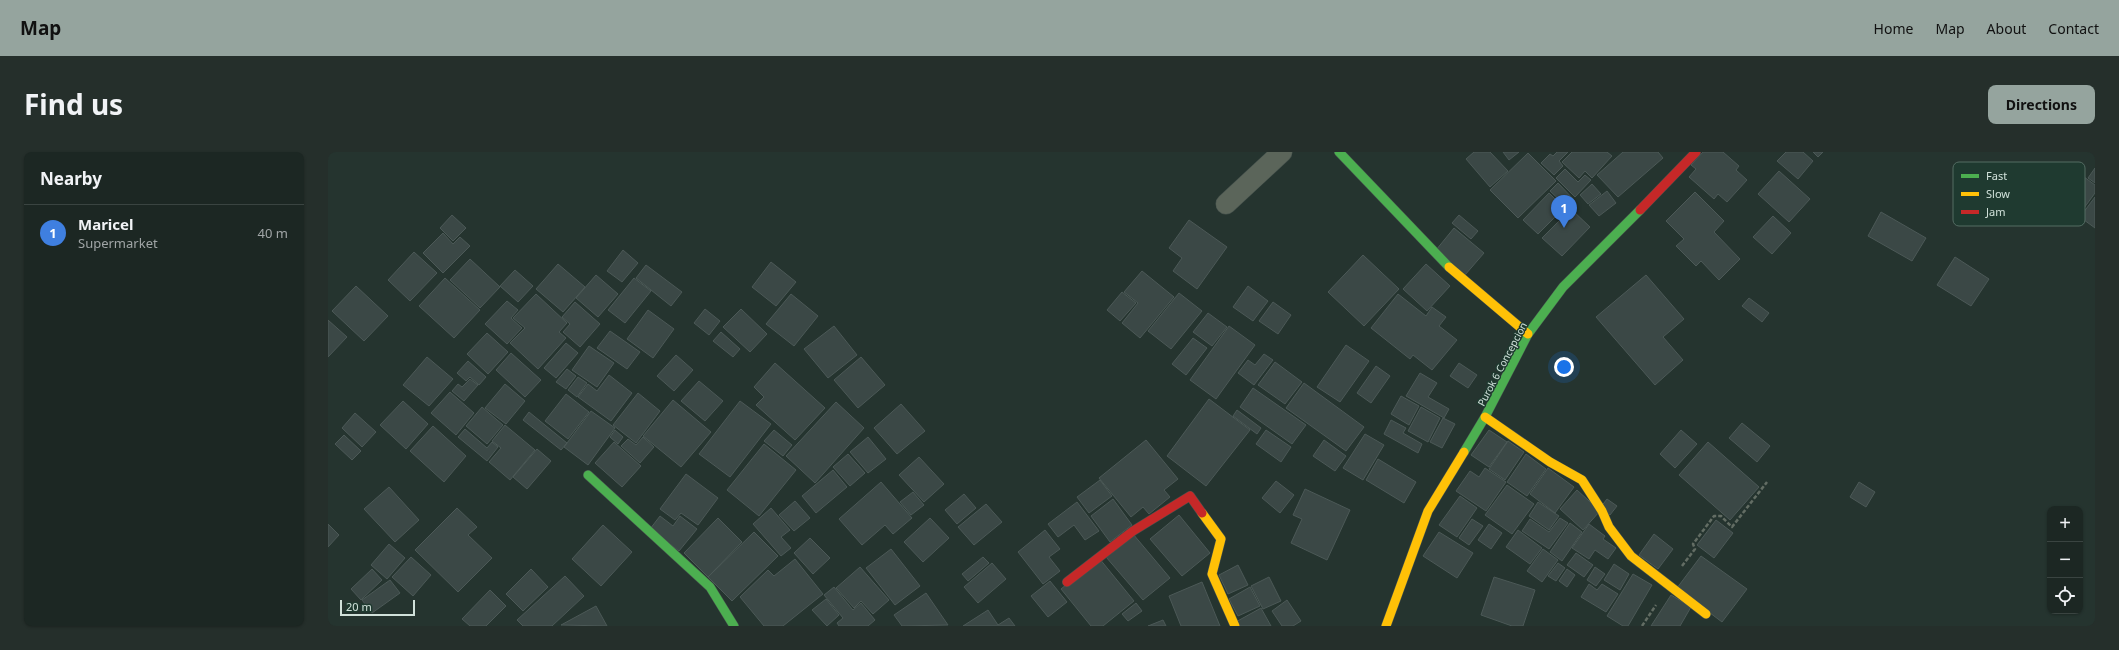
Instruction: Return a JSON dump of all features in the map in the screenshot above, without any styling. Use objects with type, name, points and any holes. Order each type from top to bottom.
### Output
[{"type":"street","points":[[1226,204],[1282,152]]},
{"type":"street","points":[[1339,152],[1446,264],[1528,334]]},
{"type":"street","name":"Purok 6 Concepcion","points":[[1386,626],[1428,511],[1485,417],[1528,334],[1562,287],[1675,175],[1696,152]]},
{"type":"street","points":[[1485,417],[1550,462],[1582,480],[1602,511],[1609,527],[1631,556],[1706,614]]},
{"type":"street","points":[[588,475],[710,586],[734,626]]},
{"type":"street","points":[[1067,582],[1133,531],[1190,496],[1221,539],[1212,574],[1234,626]]},
{"type":"path","points":[[1642,626],[1668,585],[1695,548],[1693,544],[1714,516],[1721,516],[1732,527],[1767,482]]},
{"type":"building","points":[[1474,152],[1490,152],[1508,171],[1490,187],[1466,159]]},
{"type":"building","points":[[1503,152],[1519,152],[1509,160]]},
{"type":"building","points":[[1557,152],[1568,152],[1559,161],[1563,166],[1554,175],[1541,163],[1550,154],[1553,156]]},
{"type":"building","points":[[1572,152],[1607,152],[1612,156],[1592,178],[1585,171],[1579,178],[1562,162]]},
{"type":"building","points":[[1623,152],[1658,152],[1663,158],[1618,197],[1597,175]]},
{"type":"building","points":[[1703,152],[1723,152],[1739,166],[1736,170],[1747,180],[1727,202],[1718,194],[1714,199],[1689,177],[1696,169],[1691,165]]},
{"type":"building","points":[[1786,152],[1803,152],[1813,161],[1798,179],[1777,161]]},
{"type":"building","points":[[1813,152],[1823,152],[1818,157]]},
{"type":"building","points":[[1528,153],[1556,181],[1518,218],[1490,190]]},
{"type":"building","points":[[2095,168],[2095,183],[2088,178]]},
{"type":"building","points":[[1565,169],[1578,182],[1585,175],[1591,180],[1575,197],[1556,178]]},
{"type":"building","points":[[1779,171],[1810,199],[1789,222],[1758,194]]},
{"type":"building","points":[[2085,178],[2095,185],[2095,193],[2085,207]]},
{"type":"building","points":[[1558,183],[1575,201],[1568,208],[1550,191]]},
{"type":"building","points":[[1592,184],[1601,194],[1588,204],[1580,195]]},
{"type":"building","points":[[1607,191],[1616,203],[1599,216],[1589,205]]},
{"type":"building","points":[[1695,192],[1724,221],[1714,232],[1740,259],[1719,280],[1701,261],[1696,266],[1676,246],[1684,239],[1666,221]]},
{"type":"building","points":[[1549,193],[1564,208],[1538,234],[1523,220]]},
{"type":"building","points":[[2095,197],[2095,228],[2085,221],[2085,210]]},
{"type":"building","points":[[1571,209],[1590,227],[1562,256],[1542,238]]},
{"type":"building","points":[[1881,212],[1926,238],[1912,261],[1868,236]]},
{"type":"building","points":[[452,215],[466,228],[453,241],[440,228]]},
{"type":"building","points":[[1459,215],[1478,231],[1471,239],[1452,223]]},
{"type":"building","points":[[1773,216],[1791,233],[1772,254],[1753,237]]},
{"type":"building","points":[[1189,220],[1227,247],[1197,289],[1173,271],[1182,258],[1169,248]]},
{"type":"building","points":[[1454,228],[1484,253],[1465,275],[1436,250]]},
{"type":"building","points":[[443,233],[453,244],[460,237],[470,246],[443,273],[423,253]]},
{"type":"building","points":[[623,250],[638,263],[622,282],[607,271]]},
{"type":"building","points":[[414,252],[437,273],[410,301],[388,280]]},
{"type":"building","points":[[1363,255],[1399,289],[1364,326],[1328,292]]},
{"type":"building","points":[[1955,257],[1989,279],[1971,306],[1937,285]]},
{"type":"building","points":[[470,259],[500,287],[480,308],[450,280]]},
{"type":"building","points":[[771,262],[796,282],[776,306],[752,287]]},
{"type":"building","points":[[558,264],[585,287],[563,312],[536,289]]},
{"type":"building","points":[[1426,264],[1450,286],[1427,311],[1403,289]]},
{"type":"building","points":[[646,265],[682,292],[671,306],[636,278]]},
{"type":"building","points":[[515,270],[533,286],[518,302],[500,286]]},
{"type":"building","points":[[1142,271],[1174,297],[1140,338],[1122,323],[1138,303],[1124,292]]},
{"type":"building","points":[[596,275],[618,294],[598,317],[576,298]]},
{"type":"building","points":[[1646,275],[1684,319],[1663,337],[1683,360],[1655,385],[1596,317]]},
{"type":"building","points":[[445,278],[480,310],[454,338],[419,306]]},
{"type":"building","points":[[634,278],[651,291],[625,323],[608,310]]},
{"type":"building","points":[[356,286],[388,316],[364,341],[332,311]]},
{"type":"building","points":[[1248,286],[1268,301],[1253,321],[1233,307]]},
{"type":"building","points":[[1122,292],[1136,303],[1120,321],[1107,310]]},
{"type":"building","points":[[1179,293],[1202,311],[1171,349],[1148,331]]},
{"type":"building","points":[[536,294],[567,323],[559,332],[566,338],[538,369],[510,343],[525,328],[513,318]]},
{"type":"building","points":[[791,294],[818,316],[794,346],[766,324]]},
{"type":"building","points":[[1398,294],[1426,316],[1432,307],[1446,317],[1439,326],[1457,340],[1432,370],[1413,355],[1410,359],[1371,328]]},
{"type":"building","points":[[1749,298],[1769,313],[1762,322],[1742,306]]},
{"type":"building","points":[[507,301],[518,310],[511,318],[522,328],[507,344],[485,324]]},
{"type":"building","points":[[575,302],[600,324],[580,347],[563,332],[570,324],[562,317]]},
{"type":"building","points":[[1273,302],[1291,315],[1278,334],[1259,321]]},
{"type":"building","points":[[705,309],[720,321],[709,335],[694,323]]},
{"type":"building","points":[[741,309],[767,334],[750,352],[723,327]]},
{"type":"building","points":[[648,310],[674,329],[653,358],[627,339]]},
{"type":"building","points":[[1208,313],[1227,327],[1212,346],[1193,332]]},
{"type":"building","points":[[328,320],[347,337],[328,357]]},
{"type":"building","points":[[834,326],[857,355],[828,378],[804,349]]},
{"type":"building","points":[[1229,326],[1255,345],[1216,399],[1190,380]]},
{"type":"building","points":[[610,331],[640,352],[627,369],[597,348]]},
{"type":"building","points":[[721,332],[740,349],[733,357],[713,341]]},
{"type":"building","points":[[487,333],[508,352],[488,374],[467,354]]},
{"type":"building","points":[[1193,338],[1207,348],[1186,375],[1172,364]]},
{"type":"building","points":[[566,343],[578,353],[556,378],[544,368]]},
{"type":"building","points":[[1346,345],[1369,361],[1340,402],[1317,387]]},
{"type":"building","points":[[589,346],[614,363],[597,387],[572,370]]},
{"type":"building","points":[[511,353],[541,380],[525,397],[496,370]]},
{"type":"building","points":[[1264,354],[1273,360],[1254,385],[1238,373],[1248,360],[1255,365]]},
{"type":"building","points":[[676,355],[693,370],[674,391],[657,376]]},
{"type":"building","points":[[427,357],[453,379],[429,406],[403,385]]},
{"type":"building","points":[[861,357],[885,385],[858,408],[834,380]]},
{"type":"building","points":[[468,361],[486,377],[479,385],[470,377],[466,381],[457,373]]},
{"type":"building","points":[[1275,362],[1302,382],[1285,404],[1258,385]]},
{"type":"building","points":[[775,363],[825,408],[795,440],[756,405],[764,397],[754,387]]},
{"type":"building","points":[[1459,363],[1477,375],[1468,388],[1450,376]]},
{"type":"building","points":[[1376,366],[1390,376],[1371,403],[1357,393]]},
{"type":"building","points":[[567,369],[576,376],[566,389],[556,382]]},
{"type":"building","points":[[1420,373],[1437,383],[1428,397],[1449,409],[1444,418],[1406,396]]},
{"type":"building","points":[[609,375],[632,393],[611,421],[578,397],[588,384],[597,391]]},
{"type":"building","points":[[578,377],[587,383],[577,397],[568,390]]},
{"type":"building","points":[[470,379],[478,385],[464,401],[452,391],[458,384],[462,387]]},
{"type":"building","points":[[699,381],[723,401],[705,421],[681,401]]},
{"type":"building","points":[[1304,383],[1364,427],[1346,451],[1286,408]]},
{"type":"building","points":[[505,384],[525,401],[506,424],[485,408]]},
{"type":"building","points":[[1253,388],[1306,425],[1292,444],[1240,407]]},
{"type":"building","points":[[450,392],[474,413],[456,435],[431,413]]},
{"type":"building","points":[[638,393],[660,411],[636,443],[613,425]]},
{"type":"building","points":[[566,394],[589,412],[568,439],[545,421]]},
{"type":"building","points":[[1401,396],[1419,406],[1409,425],[1391,414]]},
{"type":"building","points":[[1209,399],[1250,430],[1206,486],[1167,456]]},
{"type":"building","points":[[673,400],[711,432],[681,467],[643,436]]},
{"type":"building","points":[[403,401],[428,424],[406,449],[380,425]]},
{"type":"building","points":[[740,401],[771,424],[730,477],[699,454]]},
{"type":"building","points":[[836,402],[864,428],[815,483],[786,456]]},
{"type":"building","points":[[901,404],[925,431],[897,454],[874,428]]},
{"type":"building","points":[[482,407],[503,425],[487,444],[466,426]]},
{"type":"building","points":[[1421,407],[1440,418],[1428,442],[1408,431]]},
{"type":"building","points":[[1237,410],[1261,428],[1257,434],[1233,416]]},
{"type":"building","points":[[591,411],[615,428],[588,465],[564,447]]},
{"type":"building","points":[[529,412],[567,443],[561,450],[523,420]]},
{"type":"building","points":[[355,413],[376,432],[362,447],[342,428]]},
{"type":"building","points":[[1443,418],[1455,424],[1442,448],[1430,442]]},
{"type":"building","points":[[1391,420],[1406,428],[1403,433],[1422,444],[1418,453],[1384,434]]},
{"type":"building","points":[[1742,423],[1770,446],[1757,462],[1729,438]]},
{"type":"building","points":[[505,425],[535,450],[510,480],[489,462],[501,448],[492,441]]},
{"type":"building","points":[[433,426],[466,456],[444,482],[410,451]]},
{"type":"building","points":[[465,429],[487,448],[492,442],[498,447],[487,461],[458,437]]},
{"type":"building","points":[[615,430],[623,437],[618,444],[610,437]]},
{"type":"building","points":[[774,430],[792,445],[783,456],[764,441]]},
{"type":"building","points":[[1266,430],[1291,447],[1281,462],[1256,444]]},
{"type":"building","points":[[1489,430],[1507,442],[1489,467],[1471,455]]},
{"type":"building","points":[[1681,430],[1697,444],[1675,468],[1660,454]]},
{"type":"building","points":[[1365,434],[1384,445],[1363,480],[1343,468]]},
{"type":"building","points":[[344,435],[361,451],[352,460],[335,444]]},
{"type":"building","points":[[643,437],[654,447],[640,463],[621,446],[628,439],[636,445]]},
{"type":"building","points":[[868,437],[886,459],[868,473],[850,452]]},
{"type":"building","points":[[1146,440],[1178,479],[1164,490],[1170,497],[1149,514],[1143,507],[1131,517],[1099,478]]},
{"type":"building","points":[[1324,440],[1346,456],[1335,471],[1313,456]]},
{"type":"building","points":[[1508,441],[1524,452],[1505,480],[1489,469]]},
{"type":"building","points":[[614,442],[641,466],[622,487],[595,463]]},
{"type":"building","points":[[1708,442],[1759,487],[1730,520],[1679,475]]},
{"type":"building","points":[[764,444],[796,470],[759,516],[727,490]]},
{"type":"building","points":[[537,449],[551,461],[527,489],[513,477]]},
{"type":"building","points":[[848,454],[865,473],[850,486],[833,467]]},
{"type":"building","points":[[1526,454],[1546,469],[1527,496],[1507,482]]},
{"type":"building","points":[[919,457],[944,484],[924,502],[899,475]]},
{"type":"building","points":[[1378,459],[1416,482],[1404,503],[1366,480]]},
{"type":"building","points":[[1485,468],[1506,482],[1486,511],[1456,491],[1470,471],[1479,477]]},
{"type":"building","points":[[1548,468],[1574,487],[1555,513],[1530,494]]},
{"type":"building","points":[[833,470],[847,487],[816,513],[802,496]]},
{"type":"building","points":[[686,474],[718,498],[698,525],[681,513],[675,520],[660,509]]},
{"type":"building","points":[[1100,480],[1112,496],[1089,513],[1077,497]]},
{"type":"building","points":[[1276,481],[1294,495],[1280,513],[1262,498]]},
{"type":"building","points":[[881,482],[912,518],[893,534],[885,525],[862,545],[839,519]]},
{"type":"building","points":[[1859,482],[1875,492],[1866,507],[1850,497]]},
{"type":"building","points":[[1507,485],[1534,504],[1512,534],[1485,515]]},
{"type":"building","points":[[389,487],[419,520],[395,542],[364,509]]},
{"type":"building","points":[[1305,489],[1350,510],[1327,560],[1291,543],[1302,519],[1293,515]]},
{"type":"building","points":[[1577,490],[1600,511],[1583,530],[1560,509]]},
{"type":"building","points":[[913,492],[924,505],[911,515],[900,502]]},
{"type":"building","points":[[964,494],[976,508],[957,524],[945,510]]},
{"type":"building","points":[[1460,496],[1477,508],[1457,537],[1439,525]]},
{"type":"building","points":[[1113,499],[1132,525],[1110,542],[1091,516]]},
{"type":"building","points":[[1607,499],[1617,506],[1610,515],[1600,508]]},
{"type":"building","points":[[795,501],[810,518],[794,531],[779,515]]},
{"type":"building","points":[[1077,502],[1099,531],[1085,540],[1074,525],[1058,537],[1048,524]]},
{"type":"building","points":[[1538,502],[1559,516],[1549,530],[1529,516]]},
{"type":"building","points":[[986,504],[1002,522],[974,545],[958,527]]},
{"type":"building","points":[[457,508],[477,527],[468,535],[492,558],[458,592],[415,550]]},
{"type":"building","points":[[771,508],[790,530],[781,537],[791,548],[781,556],[753,524]]},
{"type":"building","points":[[1179,515],[1210,553],[1182,576],[1150,539]]},
{"type":"building","points":[[660,516],[673,526],[680,516],[697,529],[679,551],[650,529]]},
{"type":"building","points":[[718,518],[742,542],[708,577],[684,553]]},
{"type":"building","points":[[930,518],[949,538],[923,562],[904,542]]},
{"type":"building","points":[[1560,518],[1568,523],[1549,549],[1522,531],[1530,519],[1549,532]]},
{"type":"building","points":[[1472,519],[1483,526],[1469,545],[1459,538]]},
{"type":"building","points":[[1716,520],[1733,533],[1714,558],[1697,545]]},
{"type":"building","points":[[1570,523],[1582,532],[1562,561],[1550,552]]},
{"type":"building","points":[[328,524],[339,535],[328,547]]},
{"type":"building","points":[[1489,524],[1502,533],[1491,549],[1478,540]]},
{"type":"building","points":[[1589,524],[1605,536],[1603,539],[1616,548],[1608,559],[1595,550],[1589,559],[1572,548]]},
{"type":"building","points":[[603,525],[632,552],[601,586],[572,559]]},
{"type":"building","points":[[1045,530],[1060,549],[1049,557],[1060,571],[1043,584],[1018,552]]},
{"type":"building","points":[[1518,530],[1542,548],[1530,564],[1506,547]]},
{"type":"building","points":[[754,532],[778,556],[732,601],[708,577]]},
{"type":"building","points":[[1439,532],[1473,553],[1457,578],[1423,556]]},
{"type":"building","points":[[1133,534],[1170,578],[1143,600],[1106,557]]},
{"type":"building","points":[[1654,534],[1673,549],[1658,569],[1639,555]]},
{"type":"building","points":[[810,538],[830,558],[813,574],[794,553]]},
{"type":"building","points":[[389,544],[405,558],[387,579],[371,565]]},
{"type":"building","points":[[891,549],[920,586],[895,605],[866,568]]},
{"type":"building","points":[[1543,549],[1558,560],[1542,582],[1527,571]]},
{"type":"building","points":[[1576,553],[1593,565],[1584,577],[1567,565]]},
{"type":"building","points":[[1701,556],[1747,589],[1722,622],[1677,588]]},
{"type":"building","points":[[411,557],[431,575],[413,596],[392,577]]},
{"type":"building","points":[[983,557],[989,563],[968,581],[962,574]]},
{"type":"building","points":[[1099,558],[1134,601],[1103,626],[1091,626],[1061,589]]},
{"type":"building","points":[[795,559],[823,594],[783,626],[764,626],[740,597],[768,570],[774,576]]},
{"type":"building","points":[[992,563],[1006,579],[978,603],[964,587]]},
{"type":"building","points":[[1558,563],[1565,568],[1556,581],[1548,576]]},
{"type":"building","points":[[1614,564],[1629,574],[1620,590],[1604,580]]},
{"type":"building","points":[[1238,565],[1248,585],[1228,594],[1219,575]]},
{"type":"building","points":[[860,567],[889,600],[873,614],[861,601],[854,608],[836,588]]},
{"type":"building","points":[[1595,567],[1605,574],[1596,586],[1587,580]]},
{"type":"building","points":[[372,569],[382,580],[361,600],[351,589]]},
{"type":"building","points":[[531,569],[548,587],[523,611],[506,594]]},
{"type":"building","points":[[1567,569],[1575,575],[1567,587],[1559,581]]},
{"type":"building","points":[[1633,574],[1652,585],[1628,626],[1623,626],[1607,616]]},
{"type":"building","points":[[565,576],[584,596],[552,626],[523,626],[517,620]]},
{"type":"building","points":[[1269,577],[1281,601],[1263,609],[1251,586]]},
{"type":"building","points":[[1494,577],[1535,590],[1523,626],[1512,626],[1481,615]]},
{"type":"building","points":[[390,580],[400,593],[372,613],[362,600]]},
{"type":"building","points":[[1050,581],[1067,602],[1048,617],[1031,596]]},
{"type":"building","points":[[1202,582],[1220,626],[1181,626],[1169,596]]},
{"type":"building","points":[[1589,584],[1597,590],[1602,584],[1618,594],[1606,612],[1581,597]]},
{"type":"building","points":[[834,587],[853,610],[861,603],[875,620],[868,626],[839,626],[837,623],[843,618],[824,595]]},
{"type":"building","points":[[1250,587],[1260,606],[1238,616],[1229,599]]},
{"type":"building","points":[[490,590],[506,606],[486,626],[470,626],[462,619]]},
{"type":"building","points":[[926,593],[948,625],[902,626],[894,615]]},
{"type":"building","points":[[1671,595],[1691,607],[1680,626],[1651,626]]},
{"type":"building","points":[[826,599],[839,615],[827,626],[812,610]]},
{"type":"building","points":[[1287,600],[1301,621],[1293,626],[1282,626],[1272,611]]},
{"type":"building","points":[[1136,603],[1142,611],[1128,621],[1122,614]]},
{"type":"building","points":[[596,606],[607,626],[561,625]]},
{"type":"building","points":[[1261,608],[1271,626],[1236,626],[1234,623]]},
{"type":"building","points":[[988,610],[998,625],[1009,618],[1015,626],[963,626]]},
{"type":"building","points":[[1163,620],[1166,626],[1148,626]]},
{"type":"traffic: fast","points":[[1339,152],[1449,267]]},
{"type":"traffic: fast","points":[[1464,452],[1485,417],[1528,334],[1563,287],[1640,210]]},
{"type":"traffic: fast","points":[[588,475],[710,587],[734,626]]},
{"type":"traffic: slow","points":[[1449,267],[1528,334]]},
{"type":"traffic: slow","points":[[1485,417],[1550,462],[1582,480],[1602,511],[1609,527],[1631,556],[1706,614]]},
{"type":"traffic: slow","points":[[1386,626],[1428,511],[1464,452]]},
{"type":"traffic: slow","points":[[1202,513],[1221,539],[1212,574],[1235,626]]},
{"type":"traffic: jam","points":[[1640,210],[1696,152]]},
{"type":"traffic: jam","points":[[1067,582],[1133,531],[1190,496],[1202,513]]},
{"type":"place","name":"Maricel","points":[[1564,228]]}]
